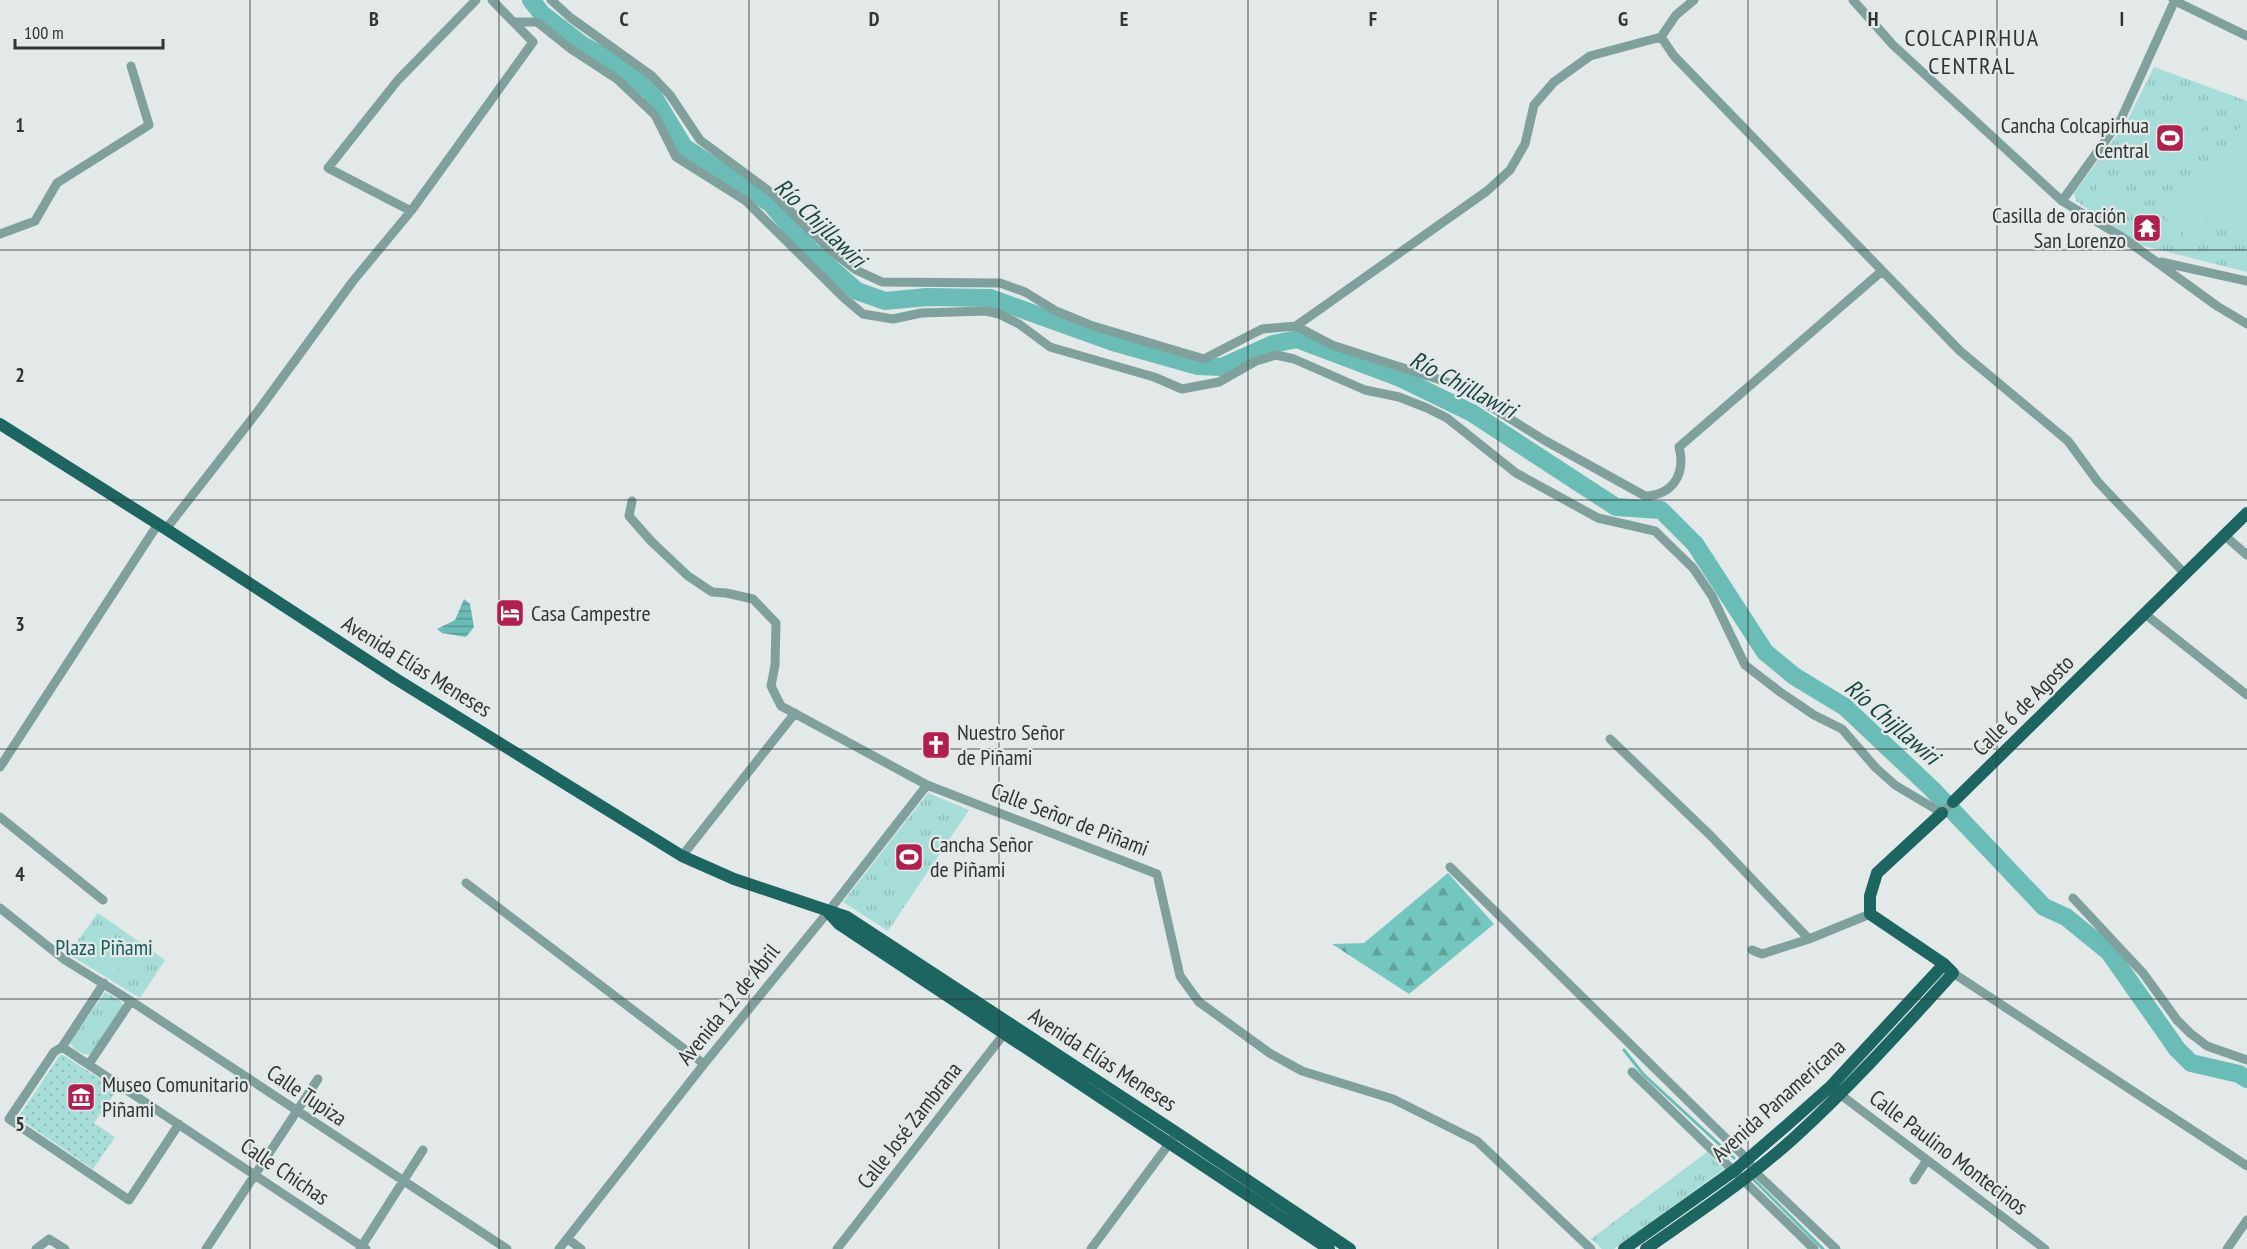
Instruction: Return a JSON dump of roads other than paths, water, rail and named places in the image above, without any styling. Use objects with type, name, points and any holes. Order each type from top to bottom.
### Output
[{"type":"main road","name":"Avenida Elías Meneses","points":[[0,424],[162,526],[396,679],[682,856],[734,879],[828,912],[839,924],[1008,1029],[1174,1138],[1350,1249]]},
{"type":"main road","name":"Calle 6 de Agosto","points":[[1870,914],[1870,896],[1877,873],[1947,808],[2247,513]]},
{"type":"main road","points":[[1870,914],[1949,969]]},
{"type":"main road","name":"Avenida Panamericana","points":[[1624,1249],[1735,1170],[1751,1165],[1793,1138],[1949,969]]},
{"type":"main road","name":"Avenida Elías Meneses","points":[[1174,1138],[1329,1249]]},
{"type":"main road","name":"Avenida Panamericana","points":[[1646,1249],[1744,1179],[1751,1165]]},
{"type":"street","points":[[411,211],[328,168],[398,80],[476,0]]},
{"type":"street","points":[[0,767],[162,526],[258,411],[353,281],[411,211],[533,42],[492,0]]},
{"type":"street","points":[[551,0],[590,32],[651,76],[670,95],[700,140],[774,194],[832,252],[856,270],[882,282],[1000,283],[1025,292],[1056,311],[1090,325],[1204,358],[1262,330],[1296,326],[1487,191],[1510,170],[1525,144],[1534,105],[1554,82],[1590,56],[1662,37],[1676,15],[1694,0]]},
{"type":"street","points":[[1853,0],[1893,45],[2062,201],[2122,237],[2217,306],[2247,324]]},
{"type":"street","points":[[2062,201],[2121,119],[2174,0],[2247,36]]},
{"type":"street","points":[[514,22],[537,22],[571,49],[616,79],[654,115],[676,157],[746,201],[863,314],[893,319],[921,313],[986,311],[999,314],[1019,324],[1050,347],[1154,377],[1182,388],[1218,382],[1256,361],[1276,355],[1294,359],[1365,390],[1399,397],[1427,408],[1447,418],[1516,472],[1598,518],[1655,531],[1693,568],[1712,596],[1745,665],[1806,709],[1842,729],[1876,768],[1895,785],[1947,808]]},
{"type":"street","points":[[1662,37],[1674,56],[1960,351],[2068,441],[2098,482],[2185,574]]},
{"type":"street","points":[[0,234],[36,221],[57,183],[149,125],[131,66]]},
{"type":"street","points":[[2156,261],[2247,281]]},
{"type":"street","points":[[1296,326],[1332,345],[1456,385],[1544,440],[1645,496],[1658,496],[1672,486],[1679,474],[1682,459],[1679,447],[1882,271]]},
{"type":"street","name":"Calle Señor de Piñami","points":[[632,501],[629,516],[651,541],[688,576],[712,592],[726,592],[753,599],[776,623],[775,665],[771,686],[782,706],[927,785],[1157,874],[1180,976],[1199,1002],[1271,1054],[1302,1071],[1393,1099],[1477,1141],[1591,1249]]},
{"type":"street","points":[[2224,535],[2247,555]]},
{"type":"street","points":[[2145,614],[2247,695]]},
{"type":"street","points":[[682,856],[795,713]]},
{"type":"street","points":[[1610,739],[1711,837],[1809,939]]},
{"type":"street","name":"Avenida 12 de Abril","points":[[560,1249],[704,1064],[828,912],[927,785]]},
{"type":"street","points":[[0,817],[103,900]]},
{"type":"street","points":[[1450,867],[1836,1249]]},
{"type":"street","points":[[466,883],[704,1064]]},
{"type":"street","points":[[2073,898],[2143,973],[2177,1020],[2190,1033],[2206,1046],[2247,1060]]},
{"type":"street","name":"Calle Tupiza","points":[[0,908],[65,960],[104,983],[507,1249]]},
{"type":"street","points":[[1752,950],[1762,954],[1809,939],[1870,914]]},
{"type":"street","points":[[1949,969],[2247,1166]]},
{"type":"street","points":[[104,983],[62,1047],[54,1052],[9,1119],[129,1200],[179,1124]]},
{"type":"street","points":[[89,1064],[131,1001]]},
{"type":"street","name":"Calle José Zambrana","points":[[837,1249],[1008,1029]]},
{"type":"street","name":"Calle Chichas","points":[[62,1047],[363,1248]]},
{"type":"street","points":[[1632,1072],[1814,1249]]},
{"type":"street","points":[[206,1249],[318,1079]]},
{"type":"street","name":"Calle Paulino Montecinos","points":[[1836,1090],[2045,1249]]},
{"type":"street","points":[[1091,1249],[1174,1138]]},
{"type":"street","points":[[363,1248],[423,1150]]},
{"type":"street","points":[[1914,1180],[1927,1160]]},
{"type":"street","points":[[2227,1249],[2247,1220]]},
{"type":"street","points":[[36,1249],[49,1239],[65,1249]]},
{"type":"street","points":[[568,1239],[581,1249]]},
{"type":"waterway","name":"Río Chijllawiri","points":[[531,0],[542,14],[581,44],[615,63],[650,91],[684,147],[771,204],[811,251],[857,291],[885,301],[927,297],[990,298],[1113,342],[1198,366],[1222,367],[1273,344],[1297,339],[1398,377],[1472,413],[1616,507],[1661,510],[1695,544],[1765,652],[1794,676],[1845,707],[1932,789],[2044,907],[2066,917],[2109,952],[2177,1049],[2191,1063],[2239,1074],[2247,1079]]},
{"type":"waterway","points":[[1624,1050],[1643,1074],[1734,1158]]},
{"type":"waterway","points":[[1754,1180],[1823,1249]]},
{"type":"place","name":"Cancha Colcapirhua Central","points":[[2170,138]]},
{"type":"place","name":"Casilla de oración San Lorenzo","points":[[2147,228]]},
{"type":"place","name":"Casa Campestre","points":[[510,613]]},
{"type":"place","name":"Nuestro Señor de Piñami","points":[[936,745]]},
{"type":"place","name":"Cancha Señor de Piñami","points":[[909,857]]},
{"type":"place","name":"Museo Comunitario Piñami","points":[[81,1097]]},
{"type":"district","name":"COLCAPIRHUA CENTRAL","points":[[1972,52]]},
{"type":"park label","name":"Plaza Piñami","points":[[104,947]]}]
